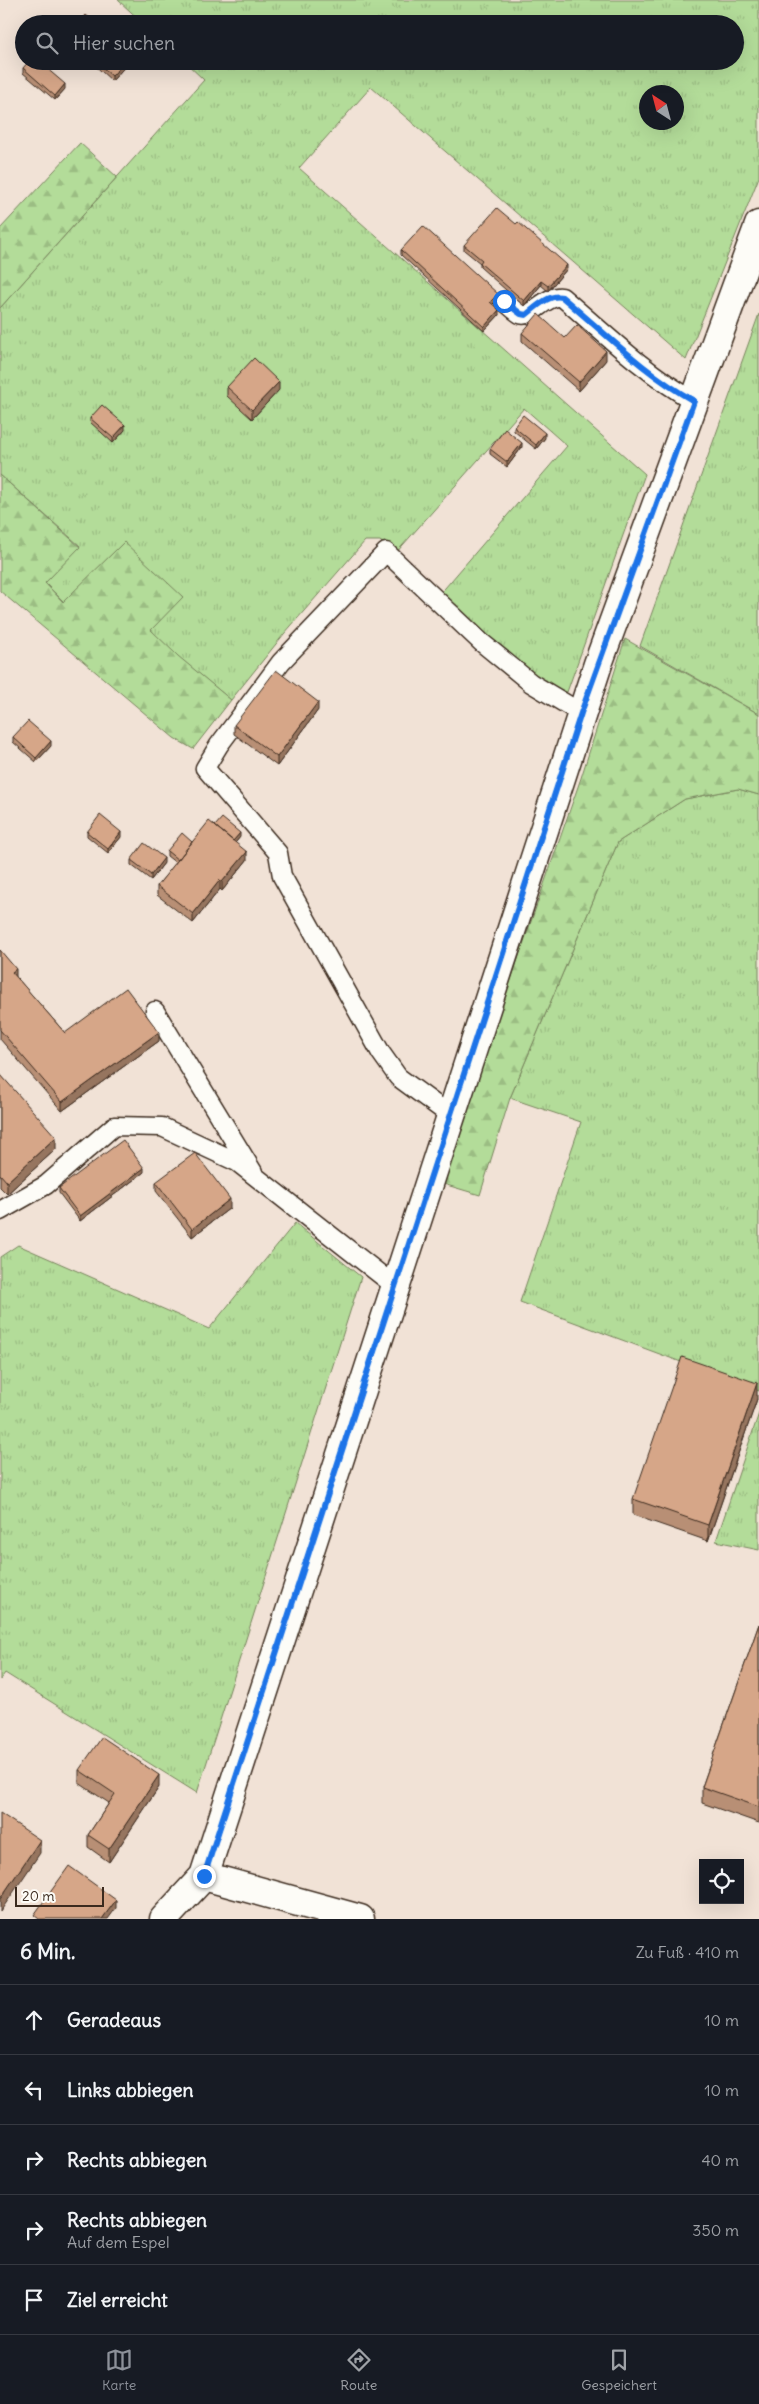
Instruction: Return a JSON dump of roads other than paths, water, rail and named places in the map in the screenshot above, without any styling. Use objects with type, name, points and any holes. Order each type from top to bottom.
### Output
[{"type":"street","points":[[164,1919],[204,1876],[581,713],[759,224]]},
{"type":"street","points":[[204,1876],[360,1919]]},
{"type":"lane","points":[[504,301],[521,314],[526,315],[556,295],[562,297],[667,386],[694,401]]},
{"type":"lane","points":[[451,1116],[398,1077],[381,1053],[282,876],[278,854],[205,768],[219,745],[281,662],[386,552],[481,642],[531,683],[581,713]]},
{"type":"lane","points":[[155,1011],[257,1179]]},
{"type":"lane","points":[[0,1210],[46,1185],[114,1126],[162,1126],[237,1162],[395,1286]]}]
